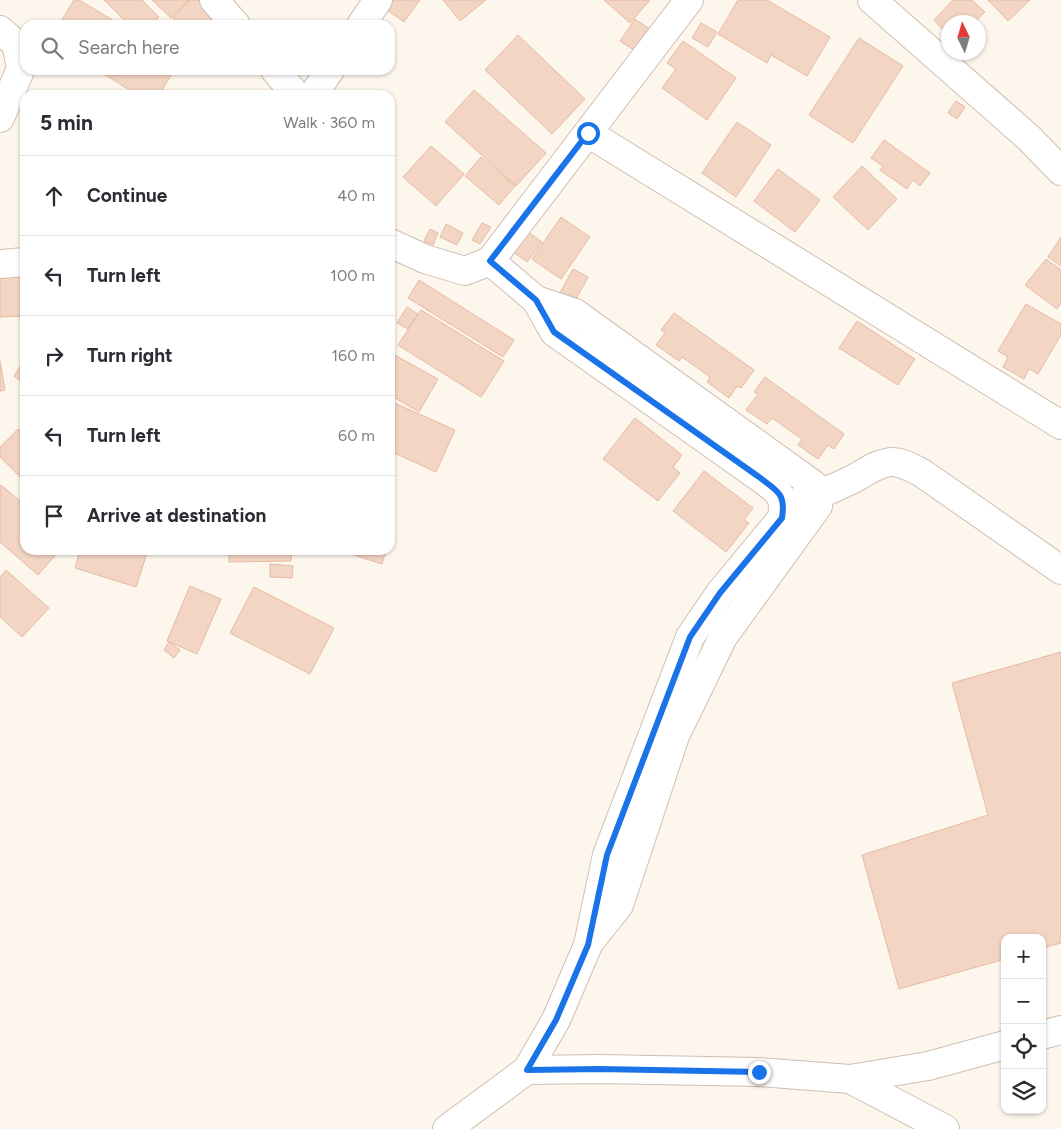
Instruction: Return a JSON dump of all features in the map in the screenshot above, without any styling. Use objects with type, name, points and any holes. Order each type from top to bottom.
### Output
[{"type":"street","points":[[214,0],[232,20]]},
{"type":"street","points":[[364,20],[378,0]]},
{"type":"street","points":[[395,245],[425,259],[465,270],[490,261],[689,0]]},
{"type":"street","points":[[872,0],[1029,138],[1061,171]]},
{"type":"street","points":[[0,30],[16,44],[20,63]]},
{"type":"street","points":[[0,118],[20,70]]},
{"type":"street","points":[[279,75],[292,90]]},
{"type":"street","points":[[316,90],[327,75]]},
{"type":"street","points":[[588,133],[1061,426]]},
{"type":"street","points":[[447,1129],[527,1070],[556,1020],[588,945],[607,855],[690,637],[720,593],[782,518],[784,505],[778,493],[759,477],[554,332],[536,300],[490,261]]},
{"type":"street","points":[[0,264],[20,262]]},
{"type":"street","points":[[536,300],[575,313],[814,485],[819,496],[818,506],[723,637],[674,736],[619,905],[588,945]]},
{"type":"street","points":[[784,505],[819,496],[872,468],[890,462],[906,465],[922,473],[1061,570]]},
{"type":"street","points":[[1046,1034],[1061,1030]]},
{"type":"street","points":[[527,1070],[600,1069],[759,1072],[850,1079],[928,1066],[1001,1046]]},
{"type":"street","points":[[850,1079],[945,1129]]},
{"type":"building","points":[[74,0],[79,0],[113,20],[62,20]]},
{"type":"building","points":[[104,0],[142,0],[159,17],[156,20],[124,20]]},
{"type":"building","points":[[152,0],[189,0],[171,18]]},
{"type":"building","points":[[190,0],[209,0],[224,16],[220,20],[175,20],[173,18]]},
{"type":"building","points":[[394,0],[420,0],[404,22],[387,10]]},
{"type":"building","points":[[443,0],[486,0],[460,21]]},
{"type":"building","points":[[604,0],[650,0],[630,23]]},
{"type":"building","points":[[738,0],[767,0],[830,37],[807,76],[771,55],[767,63],[718,34]]},
{"type":"building","points":[[953,0],[972,0],[985,12],[982,15],[941,15],[941,28],[934,20]]},
{"type":"building","points":[[988,0],[1030,0],[1008,21]]},
{"type":"building","points":[[635,19],[654,32],[640,54],[620,41]]},
{"type":"building","points":[[701,23],[717,32],[708,47],[692,38]]},
{"type":"building","points":[[518,35],[585,99],[552,134],[485,70]]},
{"type":"building","points":[[859,38],[903,66],[853,143],[809,115]]},
{"type":"building","points":[[683,41],[736,78],[707,120],[662,88],[676,69],[667,63]]},
{"type":"building","points":[[105,75],[171,75],[162,90],[130,90]]},
{"type":"building","points":[[474,90],[546,153],[516,186],[445,122]]},
{"type":"building","points":[[956,101],[965,107],[957,119],[948,113]]},
{"type":"building","points":[[737,122],[771,145],[736,197],[702,173]]},
{"type":"building","points":[[884,140],[930,173],[920,186],[913,180],[907,189],[880,170],[883,166],[871,158]]},
{"type":"building","points":[[431,146],[464,174],[436,206],[403,177]]},
{"type":"building","points":[[481,157],[515,186],[499,205],[465,176]]},
{"type":"building","points":[[862,166],[897,199],[868,230],[833,197]]},
{"type":"building","points":[[778,169],[820,200],[795,232],[754,201]]},
{"type":"building","points":[[561,217],[590,237],[561,279],[532,259]]},
{"type":"building","points":[[482,223],[491,227],[480,244],[472,240]]},
{"type":"building","points":[[446,224],[463,233],[457,245],[440,237]]},
{"type":"building","points":[[430,229],[438,233],[433,245],[424,241]]},
{"type":"building","points":[[527,231],[542,242],[527,262],[512,251]]},
{"type":"building","points":[[1061,237],[1061,266],[1048,257]]},
{"type":"building","points":[[1046,259],[1061,270],[1061,303],[1057,309],[1025,285]]},
{"type":"building","points":[[573,269],[588,277],[575,301],[560,293]]},
{"type":"building","points":[[20,272],[20,316],[0,317],[0,273]]},
{"type":"building","points":[[419,280],[514,340],[503,357],[408,298]]},
{"type":"building","points":[[1026,304],[1061,324],[1061,335],[1038,374],[1029,369],[1024,379],[1003,367],[1008,357],[998,351]]},
{"type":"building","points":[[407,307],[418,314],[408,329],[397,323]]},
{"type":"building","points":[[421,310],[504,361],[481,397],[398,345]]},
{"type":"building","points":[[674,313],[754,370],[741,388],[737,386],[729,398],[707,382],[710,377],[682,357],[679,361],[656,345],[665,333],[661,330]]},
{"type":"building","points":[[857,321],[915,359],[898,385],[839,348]]},
{"type":"building","points":[[395,355],[438,379],[419,412],[395,398]]},
{"type":"building","points":[[0,361],[5,390],[0,391]]},
{"type":"building","points":[[20,367],[20,380],[14,376]]},
{"type":"building","points":[[765,377],[844,434],[834,449],[828,445],[818,459],[798,445],[802,439],[772,418],[767,424],[746,410],[758,394],[754,392]]},
{"type":"building","points":[[395,403],[455,430],[436,472],[395,453]]},
{"type":"building","points":[[635,418],[682,455],[673,467],[680,473],[658,501],[603,459]]},
{"type":"building","points":[[18,429],[20,431],[20,477],[0,457],[0,447]]},
{"type":"building","points":[[704,471],[753,508],[744,520],[749,523],[726,552],[673,511]]},
{"type":"building","points":[[1,485],[20,501],[20,555],[56,555],[38,575],[0,542]]},
{"type":"building","points":[[79,555],[146,555],[136,587],[75,568]]},
{"type":"building","points":[[229,555],[292,555],[291,561],[229,562]]},
{"type":"building","points":[[354,555],[385,555],[382,564]]},
{"type":"building","points":[[270,564],[293,566],[292,578],[270,577]]},
{"type":"building","points":[[6,570],[49,608],[22,637],[0,617],[0,577]]},
{"type":"building","points":[[190,586],[221,599],[197,654],[167,641]]},
{"type":"building","points":[[254,587],[334,628],[310,674],[230,633]]},
{"type":"building","points":[[169,642],[180,650],[174,658],[164,650]]},
{"type":"building","points":[[1061,652],[1061,943],[1046,947],[1046,934],[1001,934],[1001,960],[899,989],[862,855],[988,815],[952,683]]},
{"type":"route","points":[[588,133],[490,261],[536,300],[554,332],[759,477],[778,493],[784,505],[782,518],[720,593],[690,637],[607,855],[588,945],[556,1020],[527,1070],[600,1069],[759,1072]]}]
